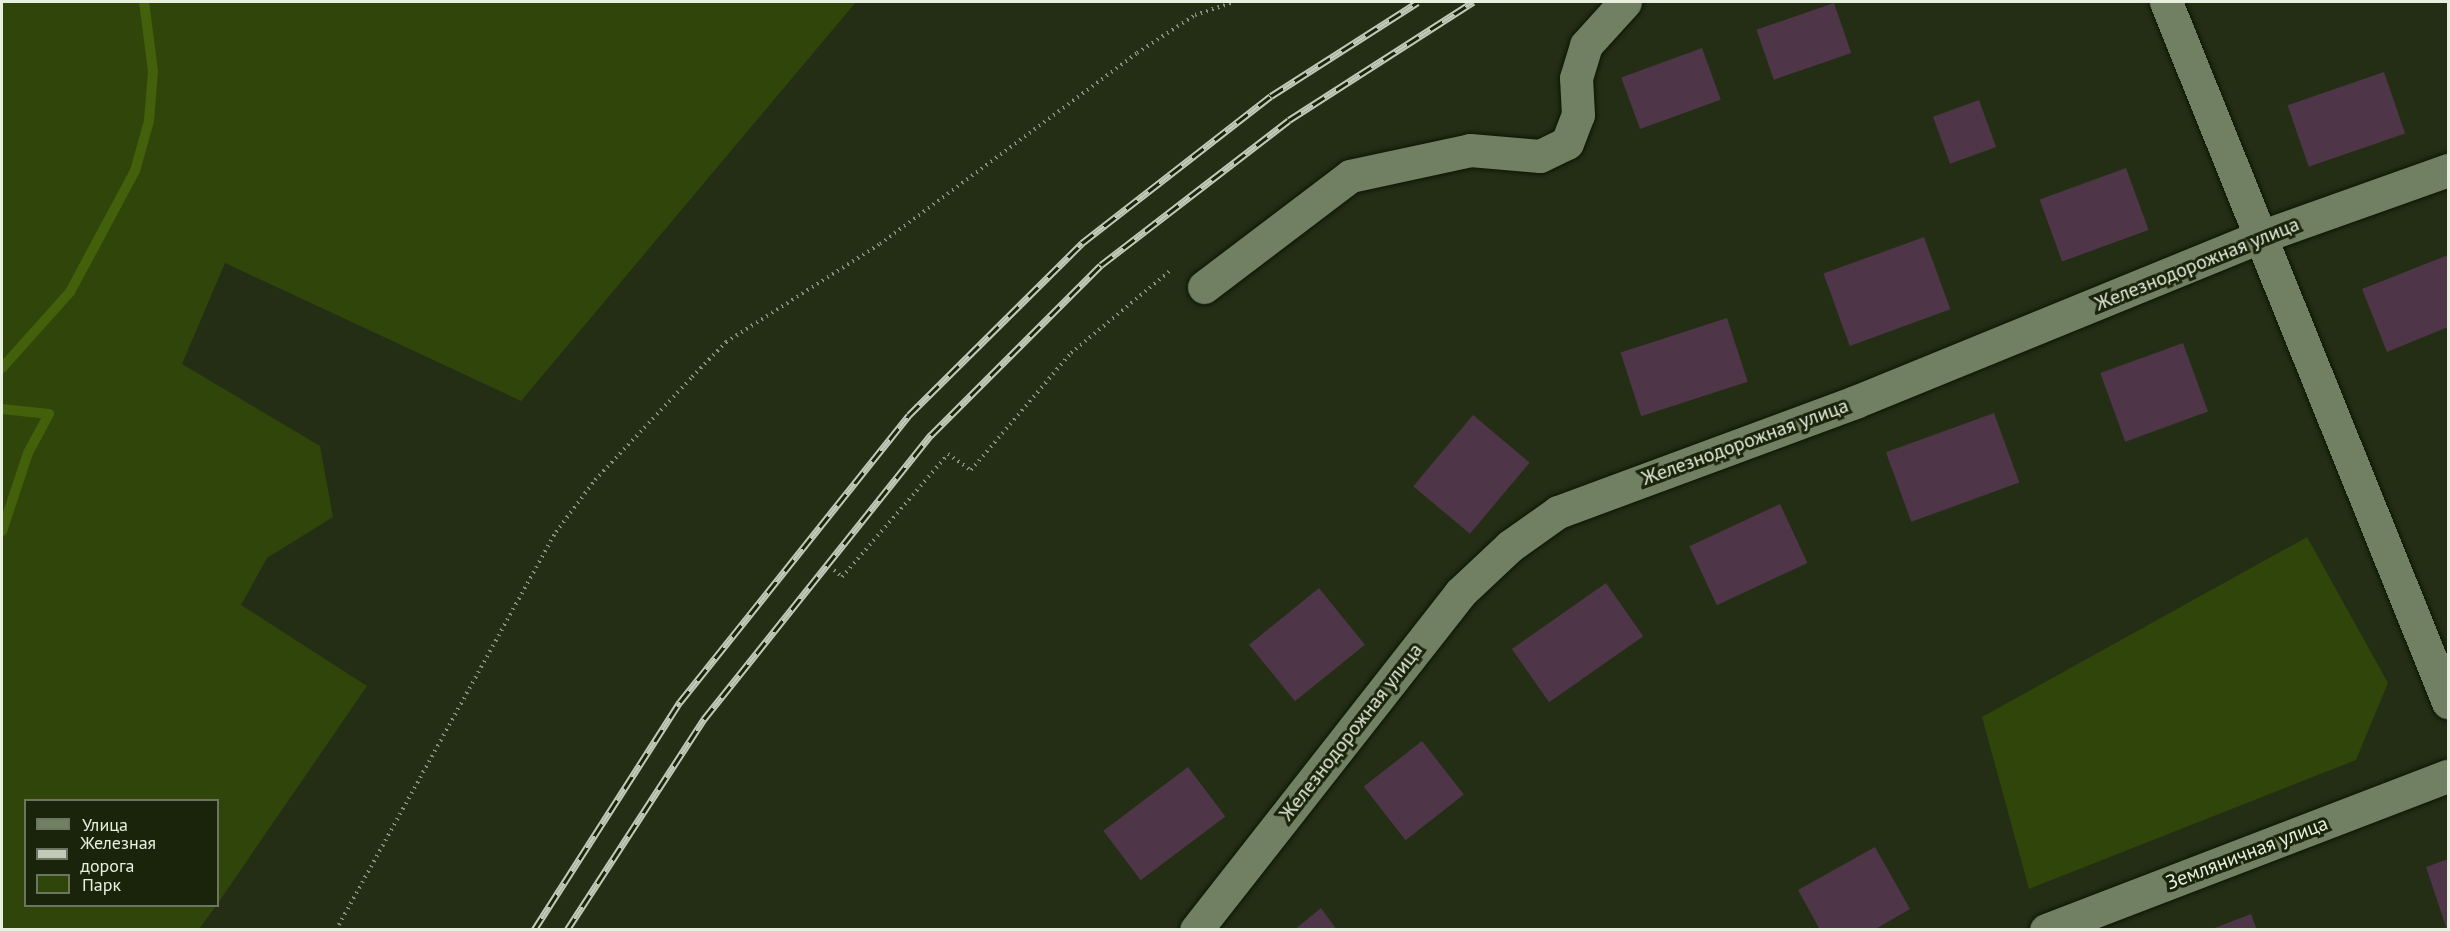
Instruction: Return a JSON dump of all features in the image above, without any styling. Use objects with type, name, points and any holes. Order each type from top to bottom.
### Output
[{"type":"street","points":[[1204,287],[1350,176],[1470,150],[1540,156],[1567,143],[1578,115],[1576,78],[1586,45],[1625,2]]},
{"type":"street","points":[[2166,2],[2448,702]]},
{"type":"street","name":"Железнодорожная улица","points":[[1196,930],[1460,593],[1510,546],[1558,512],[1855,402],[2260,237],[2448,170]]},
{"type":"street","name":"Земляничная улица","points":[[2046,930],[2448,776]]},
{"type":"path","points":[[336,930],[556,532],[595,480],[692,377],[726,342],[880,244],[1137,53],[1195,15],[1234,2]]},
{"type":"path","points":[[834,570],[842,577],[948,454],[971,470],[1071,353],[1175,267]]},
{"type":"green space","points":[[2,2],[856,2],[521,401],[225,263],[182,364],[320,446],[333,517],[267,558],[241,605],[367,686],[219,902],[219,799],[24,799],[24,907],[215,907],[199,929],[2,929]]},
{"type":"green space","points":[[2307,537],[2388,683],[2356,760],[2029,889],[1982,717]]},
{"type":"building","points":[[1834,3],[1851,53],[1774,80],[1756,30]]},
{"type":"building","points":[[1702,48],[1721,100],[1640,129],[1621,77]]},
{"type":"building","points":[[2384,72],[2405,133],[2309,167],[2288,105]]},
{"type":"building","points":[[1979,100],[1996,147],[1950,164],[1933,117]]},
{"type":"building","points":[[2126,168],[2149,230],[2062,261],[2040,199]]},
{"type":"building","points":[[1924,237],[1950,309],[1850,346],[1823,274]]},
{"type":"building","points":[[2448,255],[2448,327],[2387,352],[2362,289]]},
{"type":"building","points":[[1727,318],[1748,382],[1641,416],[1620,353]]},
{"type":"building","points":[[2183,343],[2208,412],[2125,442],[2100,373]]},
{"type":"building","points":[[1994,413],[2019,483],[1911,522],[1886,452]]},
{"type":"building","points":[[1473,415],[1530,463],[1470,534],[1413,486]]},
{"type":"building","points":[[1780,504],[1807,563],[1717,605],[1689,546]]},
{"type":"building","points":[[1606,583],[1643,636],[1549,702],[1512,649]]},
{"type":"building","points":[[1319,588],[1365,645],[1295,701],[1249,645]]},
{"type":"building","points":[[1422,741],[1464,795],[1406,840],[1364,787]]},
{"type":"building","points":[[1188,767],[1225,817],[1141,880],[1103,831]]},
{"type":"building","points":[[1875,847],[1910,909],[1874,930],[1820,930],[1798,890]]},
{"type":"building","points":[[2448,859],[2448,930],[2447,930],[2426,867]]},
{"type":"building","points":[[1321,908],[1337,930],[1294,930]]},
{"type":"building","points":[[2251,914],[2257,930],[2212,930],[2212,929]]},
{"type":"waterway","points":[[2,368],[70,292],[135,171],[149,121],[153,71],[144,2]]},
{"type":"waterway","points":[[2,409],[49,414],[28,453],[2,531]]},
{"type":"railway","points":[[534,930],[680,702],[909,415],[1082,243],[1271,96],[1418,2]]},
{"type":"railway","points":[[567,930],[704,719],[931,435],[1101,265],[1289,120],[1473,2]]}]
